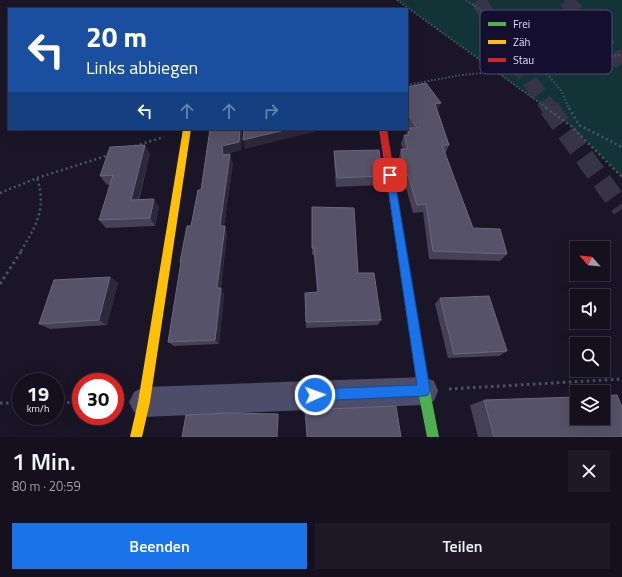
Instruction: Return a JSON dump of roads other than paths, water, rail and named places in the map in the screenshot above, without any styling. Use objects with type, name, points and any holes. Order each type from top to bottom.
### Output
[{"type":"street","points":[[136,437],[144,402],[187,130]]},
{"type":"street","points":[[383,130],[424,390],[433,437]]},
{"type":"street","points":[[144,402],[424,390]]},
{"type":"tunnel","points":[[478,0],[484,10]]},
{"type":"tunnel","points":[[566,0],[575,10]]},
{"type":"tunnel","points":[[612,52],[622,63]]},
{"type":"tunnel","points":[[525,74],[550,109]]},
{"type":"tunnel","points":[[549,108],[622,209]]}]
